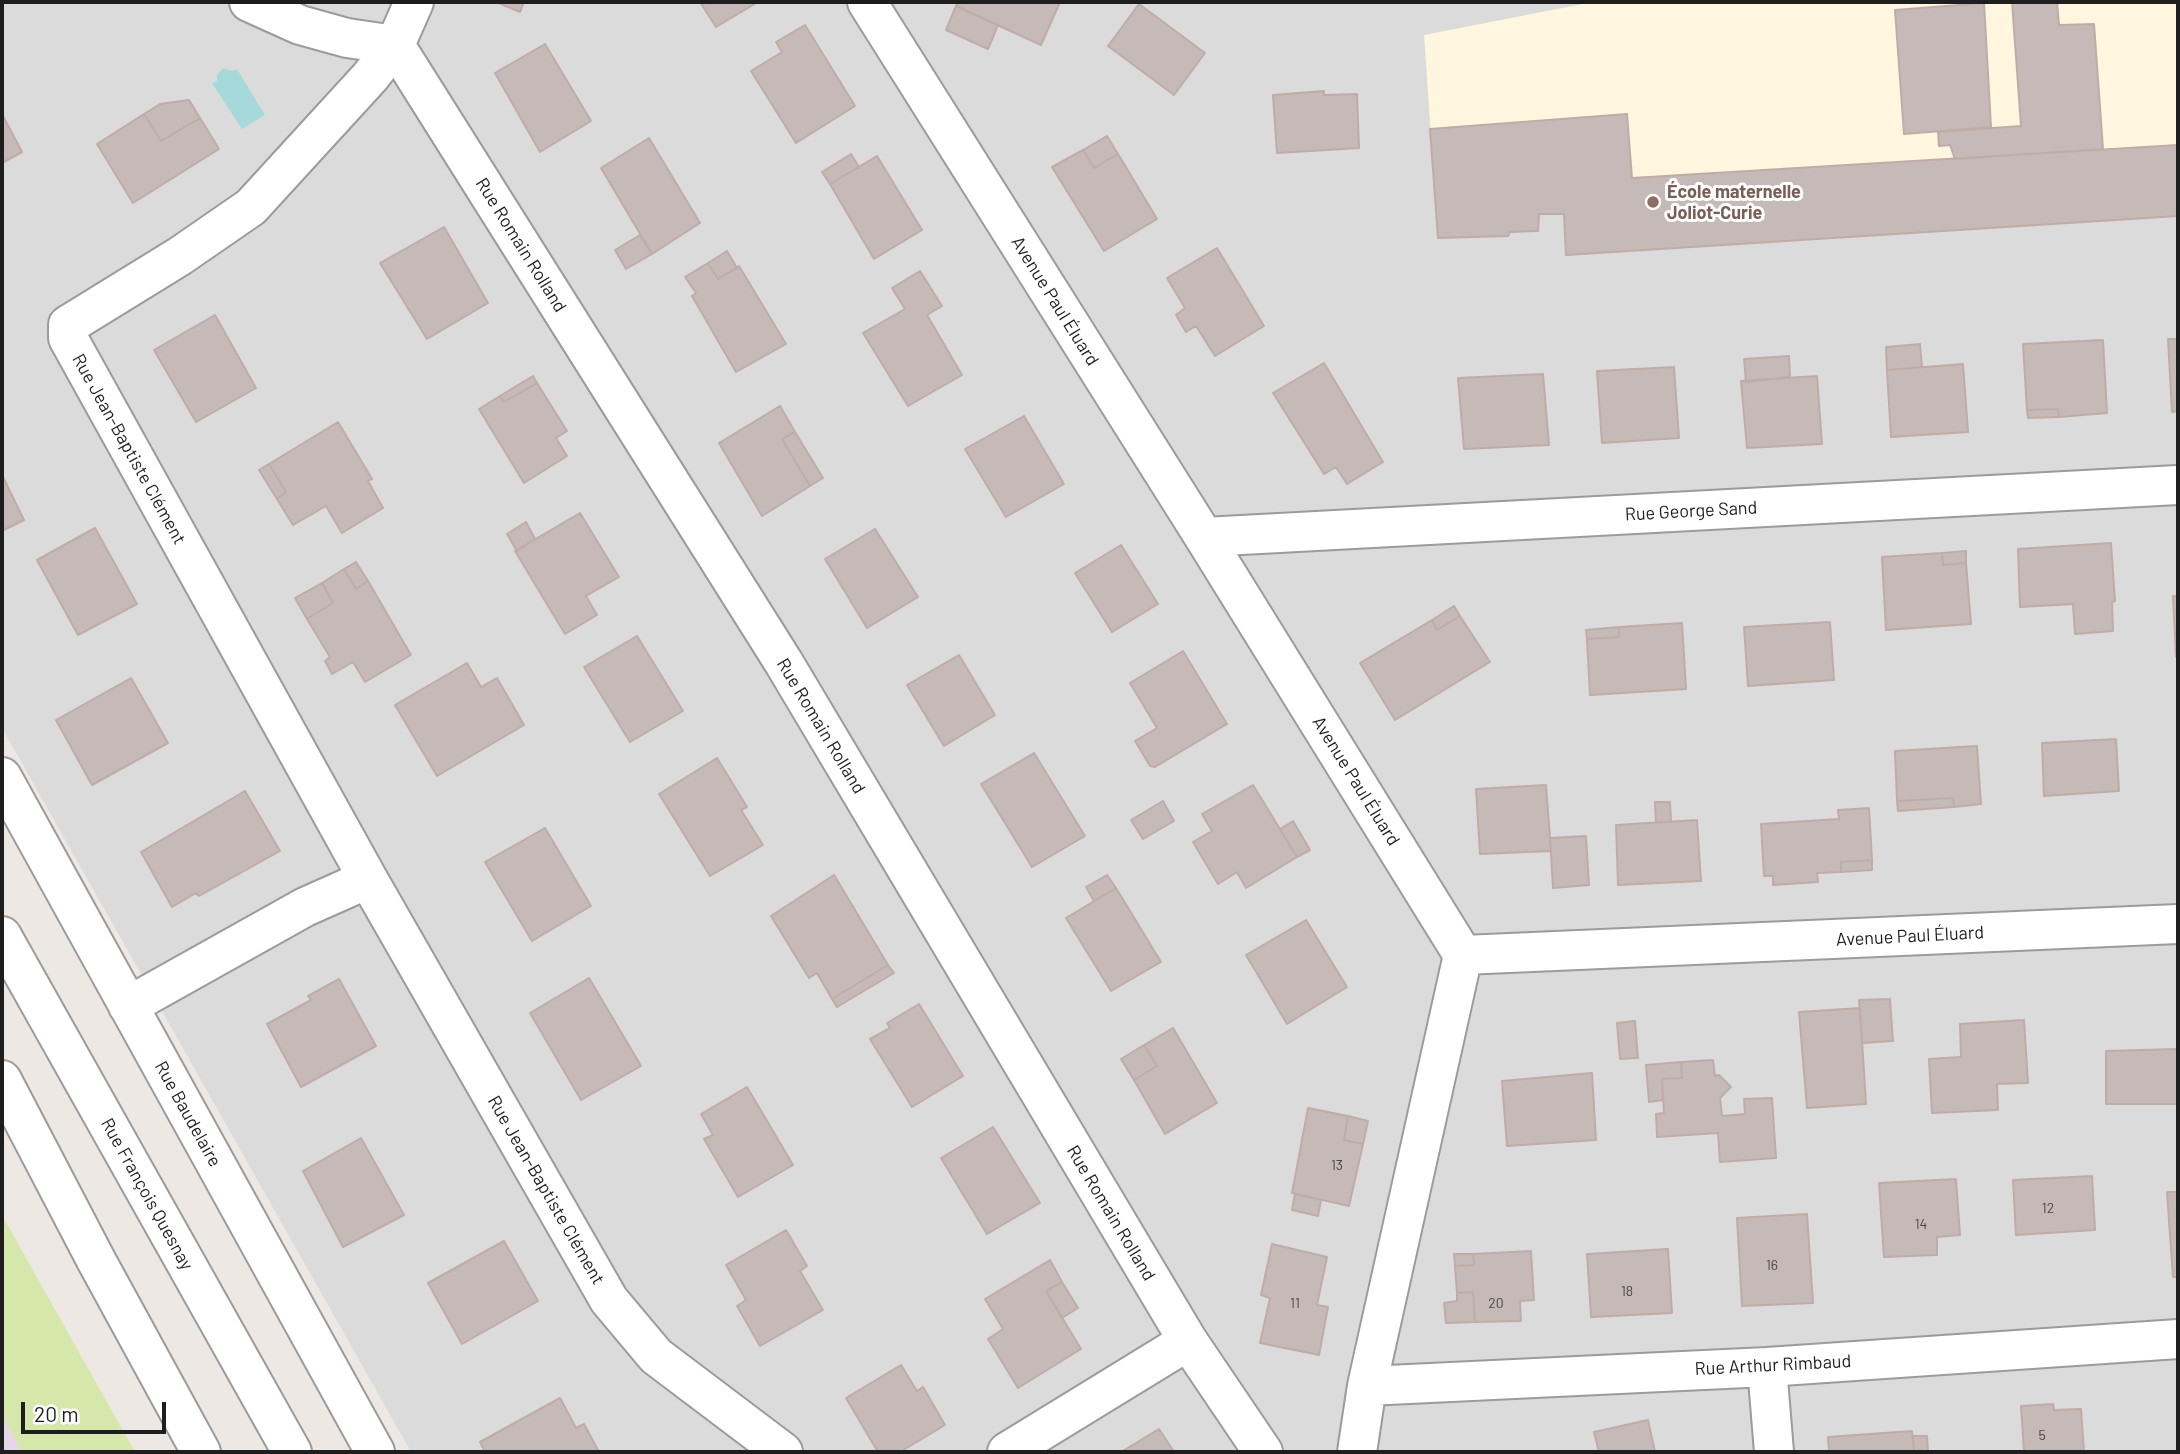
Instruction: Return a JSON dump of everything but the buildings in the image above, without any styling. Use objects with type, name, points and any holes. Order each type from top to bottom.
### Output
[{"type":"street","points":[[249,2],[300,25],[347,38],[395,45],[414,2]]},
{"type":"street","name":"Avenue Paul Éluard","points":[[867,2],[1463,955],[2178,924]]},
{"type":"street","name":"Rue Jean-Baptiste Clément","points":[[395,45],[370,77],[251,207],[180,256],[68,325],[68,338],[368,879],[609,1300],[656,1356],[783,1452]]},
{"type":"street","name":"Rue Romain Rolland","points":[[395,45],[784,663],[1188,1341],[1264,1452]]},
{"type":"street","name":"Rue George Sand","points":[[1204,537],[2178,485]]},
{"type":"street","name":"Rue Baudelaire","points":[[2,777],[375,1452]]},
{"type":"street","points":[[128,1006],[305,907],[368,879]]},
{"type":"street","name":"Rue François Quesnay","points":[[2,936],[292,1452]]},
{"type":"street","points":[[1357,1452],[1367,1386],[1463,955]]},
{"type":"street","points":[[2,1080],[201,1452]]},
{"type":"street","name":"Rue Arthur Rimbaud","points":[[1367,1386],[1767,1367],[2178,1339]]},
{"type":"street","points":[[1007,1452],[1188,1341]]},
{"type":"street","points":[[1767,1367],[1774,1452]]},
{"type":"shaded area","points":[[2,2],[2178,2],[2178,1452],[411,1452],[2,728]]},
{"type":"shaded area","points":[[1593,2],[2178,2],[2178,216],[1566,255],[1564,214],[1539,214],[1510,232],[1508,236],[1438,238],[1424,35]]},
{"type":"shaded area","points":[[2,1415],[22,1452],[2,1452]]},
{"type":"green space","points":[[2,1215],[135,1452],[22,1452],[2,1415]]},
{"type":"water","points":[[223,68],[232,71],[237,69],[265,115],[242,129],[212,83],[217,81],[217,75]]},
{"type":"place","name":"École maternelle Joliot-Curie","points":[[1653,202]]}]
